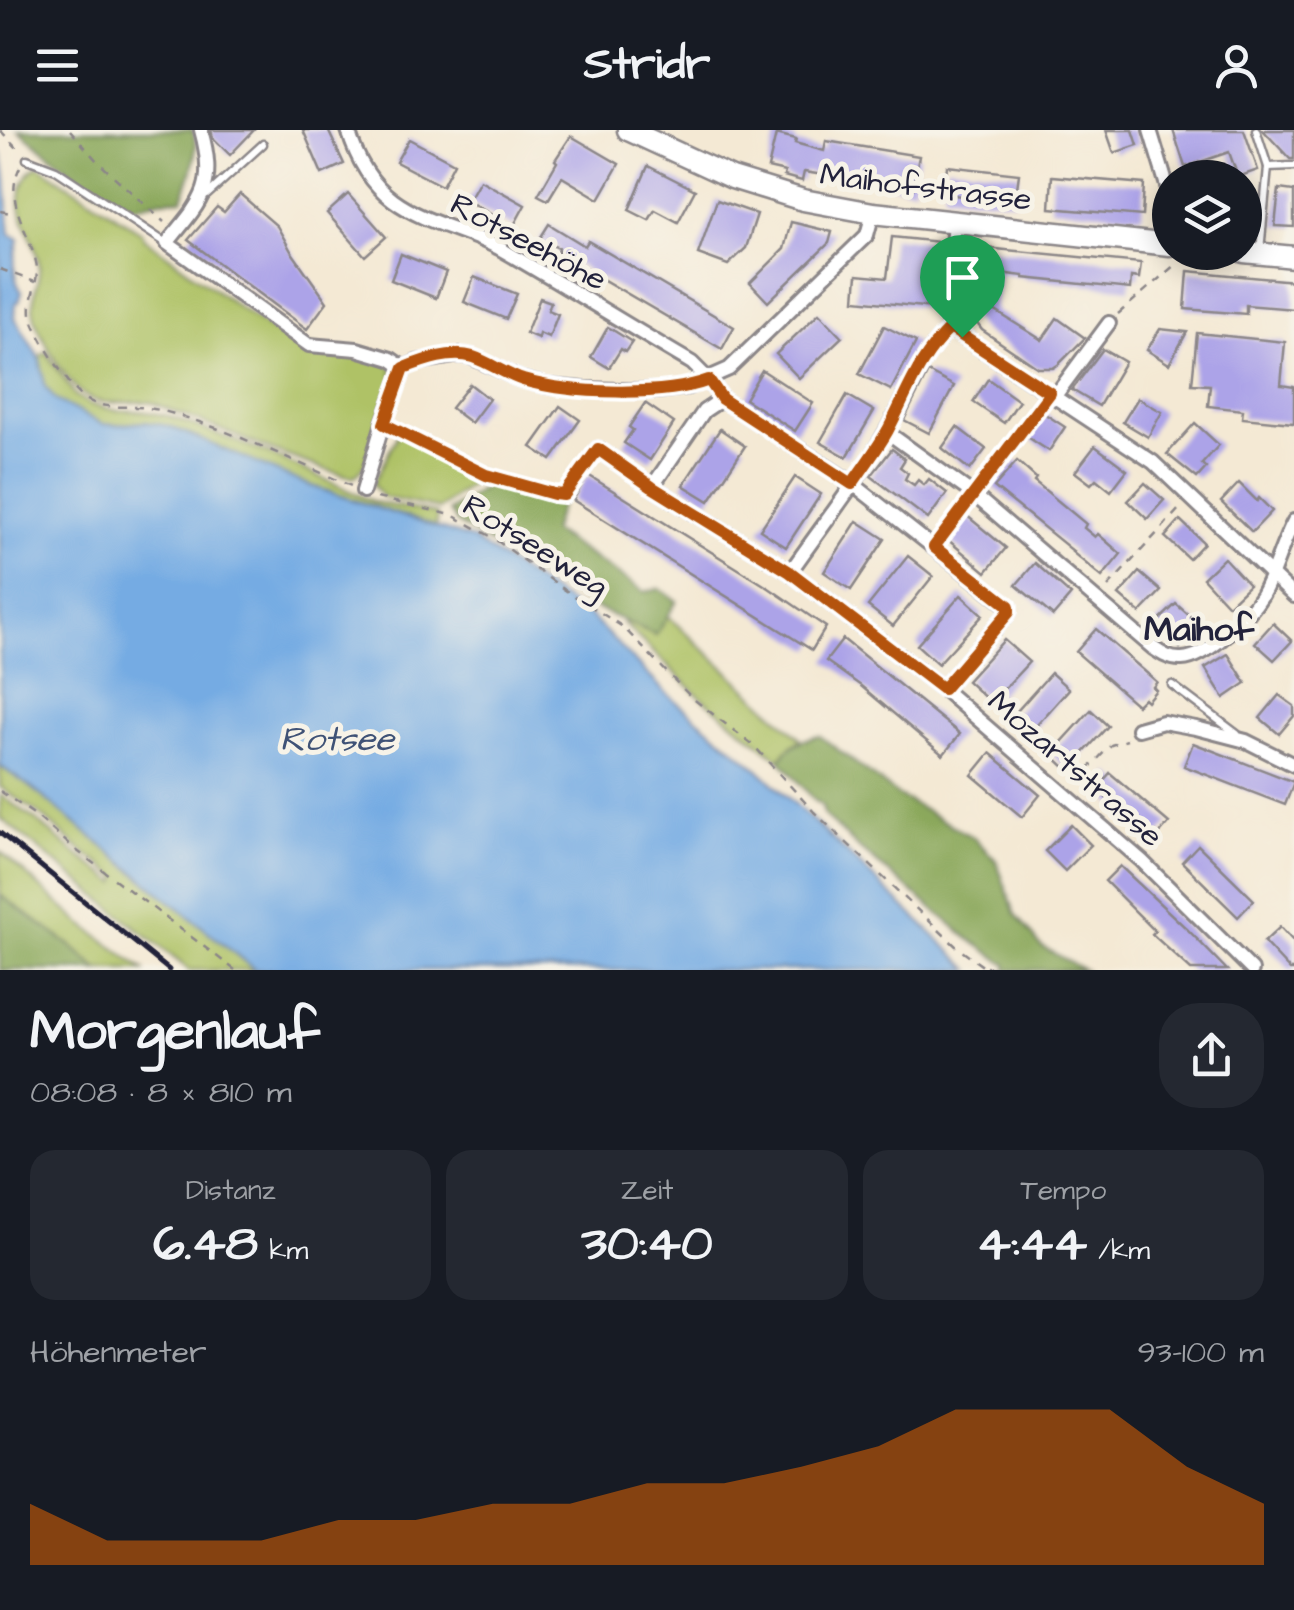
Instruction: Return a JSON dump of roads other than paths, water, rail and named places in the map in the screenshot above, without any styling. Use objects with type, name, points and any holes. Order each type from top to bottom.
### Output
[{"type":"main road","name":"Maihofstrasse","points":[[628,130],[701,165],[803,200],[872,213],[1152,248]]},
{"type":"main road","points":[[1262,254],[1294,256]]},
{"type":"street","points":[[201,130],[207,152],[206,187],[202,199],[172,238],[309,345],[357,349],[404,368]]},
{"type":"street","name":"Rotseehöhe","points":[[348,130],[371,179],[393,200],[495,246],[692,363],[722,399]]},
{"type":"street","points":[[1150,130],[1159,160]]},
{"type":"street","points":[[363,491],[404,368],[458,354],[548,386],[658,391],[688,387],[729,370],[867,235],[872,213]]},
{"type":"street","points":[[954,222],[946,313],[950,328],[1153,462],[1294,596]]},
{"type":"street","points":[[1053,394],[1109,324]]},
{"type":"street","points":[[790,572],[887,432],[932,345],[950,328]]},
{"type":"street","points":[[652,487],[704,411],[722,399],[852,484],[1009,606],[1009,612],[943,689]]},
{"type":"street","points":[[887,432],[973,494],[1152,648],[1170,658],[1200,654],[1235,626],[1261,597],[1294,522]]},
{"type":"street","name":"Mozartstrasse","points":[[598,449],[790,572],[943,689],[1142,861],[1252,970]]},
{"type":"street","points":[[1138,729],[1163,722],[1246,741],[1294,766]]},
{"type":"lane","points":[[1256,130],[1268,168],[1262,200]]},
{"type":"lane","points":[[202,199],[263,144]]},
{"type":"lane","points":[[27,159],[56,170],[172,238]]},
{"type":"lane","points":[[1268,168],[1294,166]]},
{"type":"lane","points":[[1172,685],[1246,741]]},
{"type":"water","name":"Rotsee","points":[[0,151],[10,234],[19,239],[15,273],[22,292],[16,302],[15,318],[40,359],[45,386],[56,400],[102,424],[145,422],[169,426],[308,485],[472,539],[591,617],[666,693],[757,768],[971,970],[255,970],[0,766]]},
{"type":"railway","points":[[0,833],[169,970]]},
{"type":"district","name":"Maihof","points":[[1199,628]]}]
